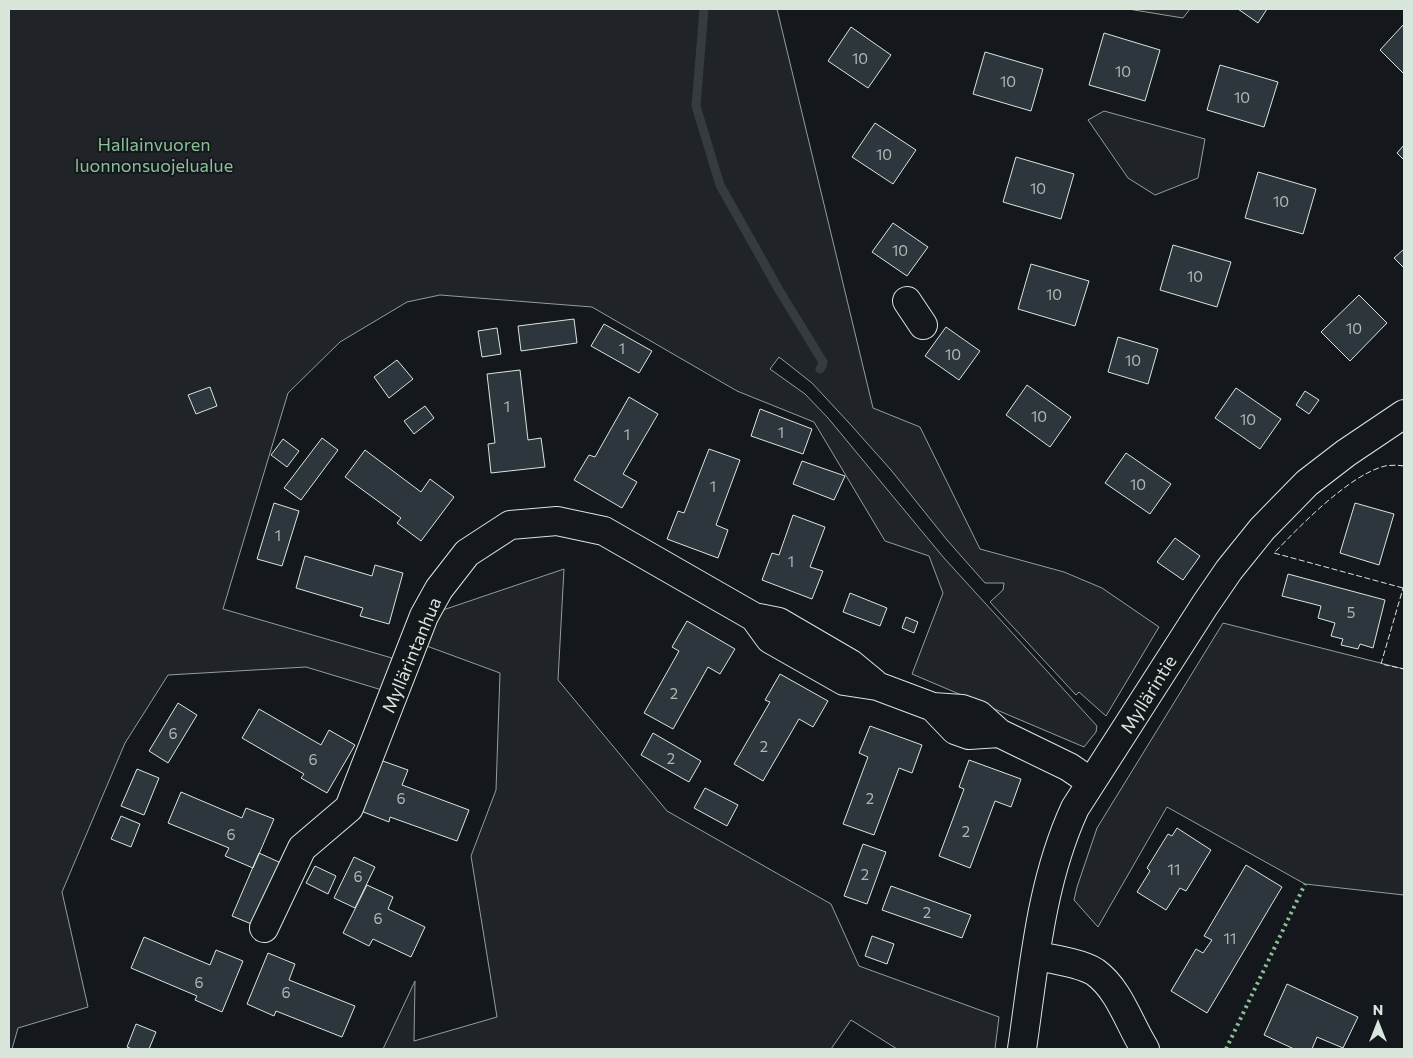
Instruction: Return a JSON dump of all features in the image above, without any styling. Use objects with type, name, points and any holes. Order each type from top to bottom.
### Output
[{"type":"street","points":[[908,301],[923,325]]},
{"type":"street","name":"Myllärintie","points":[[1022,1049],[1045,901],[1054,863],[1071,816],[1091,782],[1205,605],[1229,570],[1262,528],[1307,483],[1346,453],[1402,420]]},
{"type":"street","name":"Myllärintanhua","points":[[264,928],[302,848],[349,808],[424,616],[439,589],[467,553],[510,525],[557,521],[604,531],[754,618],[770,639],[844,682],[877,686],[932,707],[955,730],[969,735],[999,733],[1070,767],[1091,782]]},
{"type":"street","points":[[1036,956],[1080,966],[1094,972],[1106,982],[1117,996],[1145,1049]]},
{"type":"green space","name":"Hallainvuoren luonnonsuojelualue","points":[[9,9],[777,9],[873,408],[920,427],[980,549],[1064,572],[1102,588],[1159,627],[1106,716],[1079,692],[1076,695],[990,602],[1003,590],[1004,583],[985,583],[850,424],[812,383],[779,357],[770,369],[805,394],[828,418],[944,558],[1097,726],[1096,732],[1084,747],[912,674],[943,593],[929,556],[885,541],[814,422],[737,391],[592,307],[440,295],[407,302],[340,342],[288,393],[223,609],[392,658],[382,690],[306,667],[168,675],[125,743],[62,892],[88,1007],[18,1028],[12,1049],[9,1049]]},
{"type":"green space","points":[[1128,9],[1190,9],[1183,18]]},
{"type":"green space","points":[[1104,111],[1205,139],[1198,178],[1155,195],[1128,178],[1088,120]]},
{"type":"green space","points":[[564,569],[558,680],[667,811],[831,904],[859,966],[999,1017],[995,1049],[897,1049],[851,1020],[831,1049],[383,1049],[415,981],[414,1041],[497,1017],[471,856],[496,790],[500,673],[424,645],[440,611]]},
{"type":"green space","points":[[1223,623],[1404,669],[1404,895],[1305,884],[1167,807],[1098,927],[1074,900],[1097,828]]},
{"type":"building","points":[[1238,9],[1267,9],[1258,23]]},
{"type":"building","points":[[1404,24],[1404,74],[1380,50]]},
{"type":"building","points":[[851,27],[891,55],[868,88],[828,61]]},
{"type":"building","points":[[1104,33],[1160,50],[1145,101],[1089,85]]},
{"type":"building","points":[[985,52],[1043,69],[1031,111],[973,94]]},
{"type":"building","points":[[1220,65],[1278,82],[1264,127],[1207,110]]},
{"type":"building","points":[[875,123],[916,150],[893,184],[852,157]]},
{"type":"building","points":[[1404,145],[1404,160],[1397,153]]},
{"type":"building","points":[[1016,157],[1074,174],[1061,219],[1003,202]]},
{"type":"building","points":[[1258,172],[1316,189],[1303,234],[1245,218]]},
{"type":"building","points":[[893,223],[928,247],[907,276],[872,252]]},
{"type":"building","points":[[1173,245],[1231,262],[1217,307],[1160,290]]},
{"type":"building","points":[[1404,249],[1404,268],[1394,258]]},
{"type":"building","points":[[1031,264],[1089,281],[1075,326],[1018,309]]},
{"type":"building","points":[[1359,295],[1387,323],[1350,361],[1321,332]]},
{"type":"building","points":[[574,319],[577,343],[521,351],[518,326]]},
{"type":"building","points":[[604,324],[652,351],[639,373],[591,346]]},
{"type":"building","points":[[946,327],[980,351],[959,380],[925,356]]},
{"type":"building","points":[[497,328],[501,354],[482,357],[478,331]]},
{"type":"building","points":[[1118,337],[1158,349],[1148,384],[1108,372]]},
{"type":"building","points":[[397,360],[413,379],[389,398],[374,377]]},
{"type":"building","points":[[520,370],[528,440],[541,438],[545,467],[491,473],[488,444],[495,443],[487,374]]},
{"type":"building","points":[[1027,385],[1071,417],[1050,447],[1006,415]]},
{"type":"building","points":[[210,387],[217,406],[196,414],[188,395]]},
{"type":"building","points":[[1236,388],[1281,419],[1260,449],[1215,418]]},
{"type":"building","points":[[1305,391],[1319,400],[1309,414],[1296,405]]},
{"type":"building","points":[[629,397],[658,414],[623,474],[637,482],[622,508],[574,480],[589,455],[595,457]]},
{"type":"building","points":[[425,406],[434,418],[414,434],[404,421]]},
{"type":"building","points":[[760,409],[812,429],[803,454],[751,436]]},
{"type":"building","points":[[322,438],[338,450],[301,500],[284,488]]},
{"type":"building","points":[[283,439],[299,451],[287,467],[271,455]]},
{"type":"building","points":[[709,449],[740,460],[716,525],[728,530],[718,558],[667,539],[678,511],[684,513]]},
{"type":"building","points":[[365,450],[421,492],[430,479],[454,497],[421,541],[397,523],[401,518],[345,477]]},
{"type":"building","points":[[1126,453],[1171,484],[1150,514],[1105,483]]},
{"type":"building","points":[[802,461],[845,476],[834,500],[793,484]]},
{"type":"building","points":[[274,503],[299,511],[282,566],[257,559]]},
{"type":"building","points":[[1355,503],[1394,514],[1379,565],[1340,553]]},
{"type":"building","points":[[793,515],[825,527],[810,567],[823,571],[812,599],[762,580],[772,553],[779,555]]},
{"type":"building","points":[[1175,538],[1200,556],[1183,580],[1157,562]]},
{"type":"building","points":[[305,556],[372,576],[375,565],[403,573],[389,624],[360,616],[363,608],[296,588]]},
{"type":"building","points":[[1288,574],[1385,600],[1373,648],[1360,644],[1358,649],[1341,645],[1343,639],[1331,636],[1335,623],[1318,618],[1321,606],[1282,596]]},
{"type":"building","points":[[850,593],[887,608],[880,626],[843,612]]},
{"type":"building","points":[[906,617],[918,622],[914,633],[902,628]]},
{"type":"building","points":[[687,621],[735,649],[720,674],[708,667],[673,729],[644,713],[679,651],[672,647]]},
{"type":"building","points":[[780,674],[828,701],[813,727],[799,719],[763,781],[734,764],[770,702],[765,700]]},
{"type":"building","points":[[178,703],[197,715],[168,763],[149,751]]},
{"type":"building","points":[[259,709],[321,745],[329,730],[355,745],[327,793],[301,778],[304,774],[242,738]]},
{"type":"building","points":[[870,726],[922,745],[912,773],[899,768],[874,835],[843,824],[868,757],[859,753]]},
{"type":"building","points":[[653,733],[701,761],[689,782],[641,755]]},
{"type":"building","points":[[380,760],[408,770],[402,785],[469,810],[457,841],[390,817],[389,822],[361,811]]},
{"type":"building","points":[[969,760],[1021,779],[1011,807],[995,801],[970,868],[939,856],[964,789],[959,787]]},
{"type":"building","points":[[137,769],[159,778],[144,815],[121,806]]},
{"type":"building","points":[[705,788],[738,805],[727,826],[694,808]]},
{"type":"building","points":[[181,792],[242,818],[246,808],[274,819],[253,868],[225,856],[229,848],[168,823]]},
{"type":"building","points":[[121,816],[140,824],[131,847],[111,839]]},
{"type":"building","points":[[1177,828],[1211,850],[1186,891],[1180,888],[1166,910],[1137,892],[1150,871],[1147,868],[1168,834],[1172,836]]},
{"type":"building","points":[[863,844],[886,852],[867,904],[844,896]]},
{"type":"building","points":[[259,853],[281,863],[254,925],[232,916]]},
{"type":"building","points":[[354,857],[375,867],[355,908],[334,898]]},
{"type":"building","points":[[1246,865],[1282,887],[1207,1013],[1171,991],[1196,949],[1203,953],[1212,940],[1204,936]]},
{"type":"building","points":[[315,866],[336,876],[328,894],[306,883]]},
{"type":"building","points":[[367,885],[393,897],[388,909],[425,927],[411,957],[373,939],[369,946],[343,933]]},
{"type":"building","points":[[891,886],[971,915],[962,938],[882,910]]},
{"type":"building","points":[[872,936],[894,944],[887,964],[865,956]]},
{"type":"building","points":[[144,937],[210,965],[216,950],[243,961],[222,1012],[195,1000],[197,996],[131,968]]},
{"type":"building","points":[[268,953],[295,964],[289,980],[355,1006],[342,1037],[276,1011],[274,1016],[247,1004]]},
{"type":"building","points":[[1287,984],[1358,1017],[1343,1048],[1317,1037],[1312,1049],[1294,1049],[1264,1035]]},
{"type":"building","points":[[136,1024],[156,1032],[149,1049],[132,1049],[127,1047]]},
{"type":"waterway","points":[[704,9],[696,106],[720,185],[779,290],[823,362],[820,369]]},
{"type":"hedge","points":[[1226,1049],[1305,884]]},
{"type":"fence","points":[[1403,588],[1274,553],[1297,529],[1341,490],[1371,471],[1385,466],[1404,466]]},
{"type":"fence","points":[[1404,585],[1381,664],[1404,669]]}]
